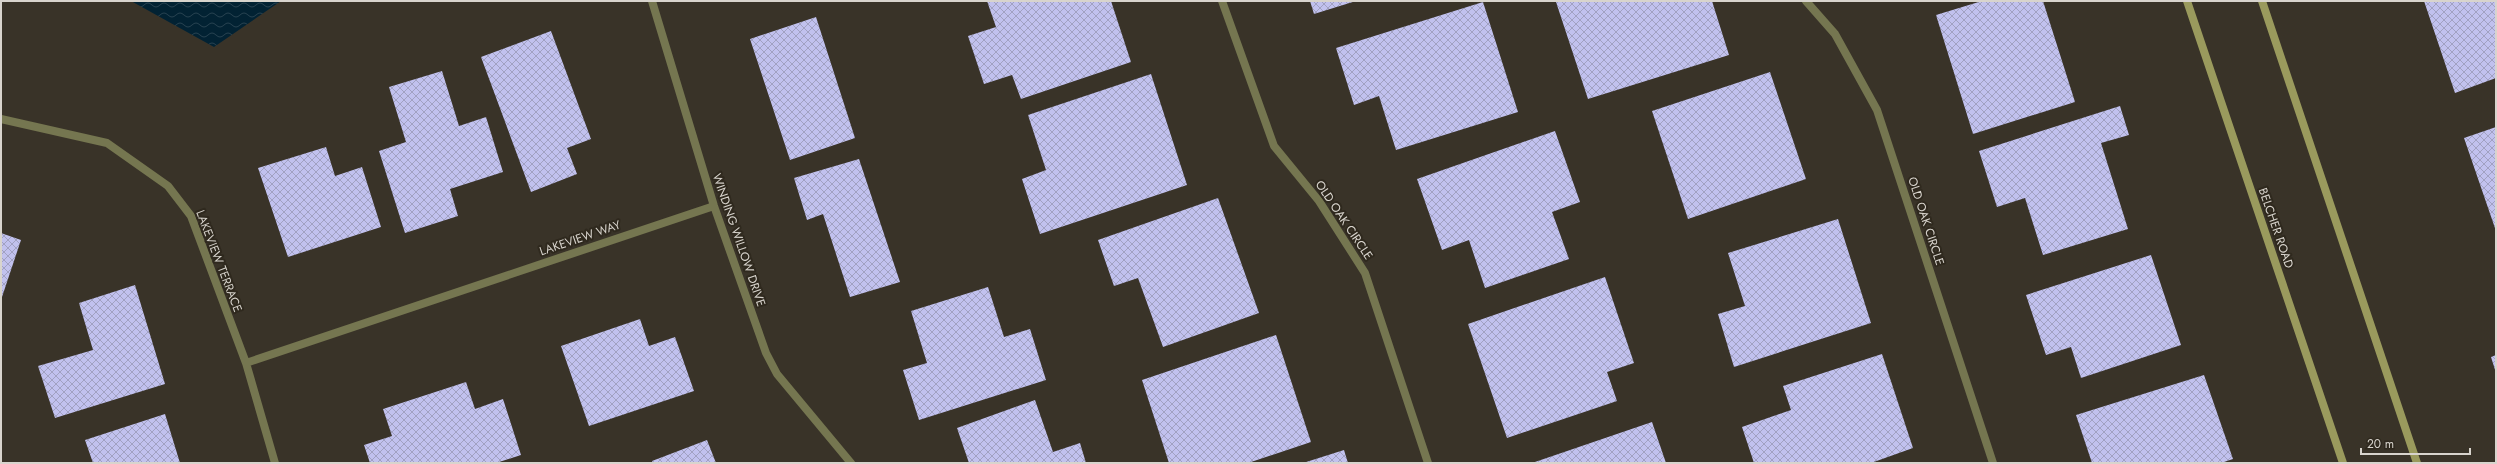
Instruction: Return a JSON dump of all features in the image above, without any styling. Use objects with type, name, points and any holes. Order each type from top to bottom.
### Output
[{"type":"main road","name":"BELCHER ROAD","points":[[2187,1],[2343,463]]},
{"type":"main road","points":[[2262,1],[2417,463]]},
{"type":"street","name":"WINDING WILLOW DRIVE","points":[[652,1],[714,206],[766,353],[777,374],[851,463]]},
{"type":"street","name":"OLD OAK CIRCLE","points":[[1222,1],[1274,146],[1319,201],[1365,273],[1428,463]]},
{"type":"street","name":"OLD OAK CIRCLE","points":[[1806,1],[1835,34],[1877,110],[1993,463]]},
{"type":"street","name":"LAKEVIEW TERRACE","points":[[1,119],[107,144],[168,186],[191,216],[246,363],[275,463]]},
{"type":"street","name":"LAKEVIEW WAY","points":[[246,363],[714,206]]},
{"type":"water","points":[[131,1],[281,1],[214,47]]},
{"type":"building","points":[[987,1],[1111,1],[1131,62],[1021,99],[1012,75],[984,84],[968,36],[996,27]]},
{"type":"building","points":[[1310,1],[1356,1],[1314,14]]},
{"type":"building","points":[[1712,1],[1729,55],[1588,99],[1556,2]]},
{"type":"building","points":[[1982,1],[2043,1],[2075,102],[1973,134],[1936,15]]},
{"type":"building","points":[[2424,1],[2496,1],[2496,78],[2455,93]]},
{"type":"building","points":[[1483,2],[1518,112],[1396,150],[1379,96],[1354,105],[1336,48]]},
{"type":"building","points":[[816,17],[855,138],[790,160],[750,39]]},
{"type":"building","points":[[551,31],[591,139],[567,148],[577,174],[531,192],[481,57]]},
{"type":"building","points":[[442,71],[459,126],[486,117],[503,172],[450,189],[458,216],[405,233],[379,151],[406,142],[389,87]]},
{"type":"building","points":[[1770,72],[1806,179],[1688,219],[1652,111]]},
{"type":"building","points":[[1151,74],[1187,185],[1040,234],[1022,179],[1046,170],[1028,115]]},
{"type":"building","points":[[2120,106],[2129,135],[2101,143],[2128,229],[2043,255],[2025,198],[1997,207],[1979,151]]},
{"type":"building","points":[[2496,127],[2496,231],[2464,138]]},
{"type":"building","points":[[1555,131],[1580,202],[1552,212],[1569,259],[1485,288],[1469,240],[1442,250],[1417,179]]},
{"type":"building","points":[[326,147],[335,176],[362,167],[381,227],[288,257],[258,168]]},
{"type":"building","points":[[859,159],[900,282],[850,297],[823,214],[807,220],[794,178]]},
{"type":"building","points":[[1218,198],[1259,313],[1163,347],[1138,278],[1114,286],[1098,240]]},
{"type":"building","points":[[1838,219],[1871,323],[1734,367],[1718,314],[1745,306],[1728,253]]},
{"type":"building","points":[[1,233],[21,240],[1,300]]},
{"type":"building","points":[[2151,255],[2181,345],[2081,378],[2071,347],[2046,355],[2026,295]]},
{"type":"building","points":[[1605,277],[1634,363],[1607,372],[1617,401],[1507,438],[1468,324]]},
{"type":"building","points":[[135,285],[165,384],[55,418],[38,366],[93,350],[79,303]]},
{"type":"building","points":[[988,287],[1004,337],[1030,329],[1046,380],[919,420],[903,370],[927,363],[911,311]]},
{"type":"building","points":[[640,319],[649,346],[675,337],[694,391],[589,426],[561,346]]},
{"type":"building","points":[[1276,335],[1311,442],[1248,463],[1169,463],[1142,380]]},
{"type":"building","points":[[1882,354],[1913,448],[1871,463],[1754,463],[1742,427],[1791,410],[1783,386]]},
{"type":"building","points":[[2496,355],[2496,373],[2491,357]]},
{"type":"building","points":[[2204,375],[2233,459],[2221,463],[2092,463],[2076,415]]},
{"type":"building","points":[[466,382],[475,409],[503,399],[521,455],[496,463],[370,463],[364,445],[392,436],[383,409]]},
{"type":"building","points":[[1035,400],[1053,452],[1080,443],[1086,463],[969,463],[957,428]]},
{"type":"building","points":[[165,414],[180,463],[93,463],[85,440]]},
{"type":"building","points":[[1652,422],[1666,463],[1532,463]]},
{"type":"building","points":[[707,440],[716,463],[653,463],[652,461]]},
{"type":"building","points":[[1344,450],[1348,463],[1303,463]]}]
